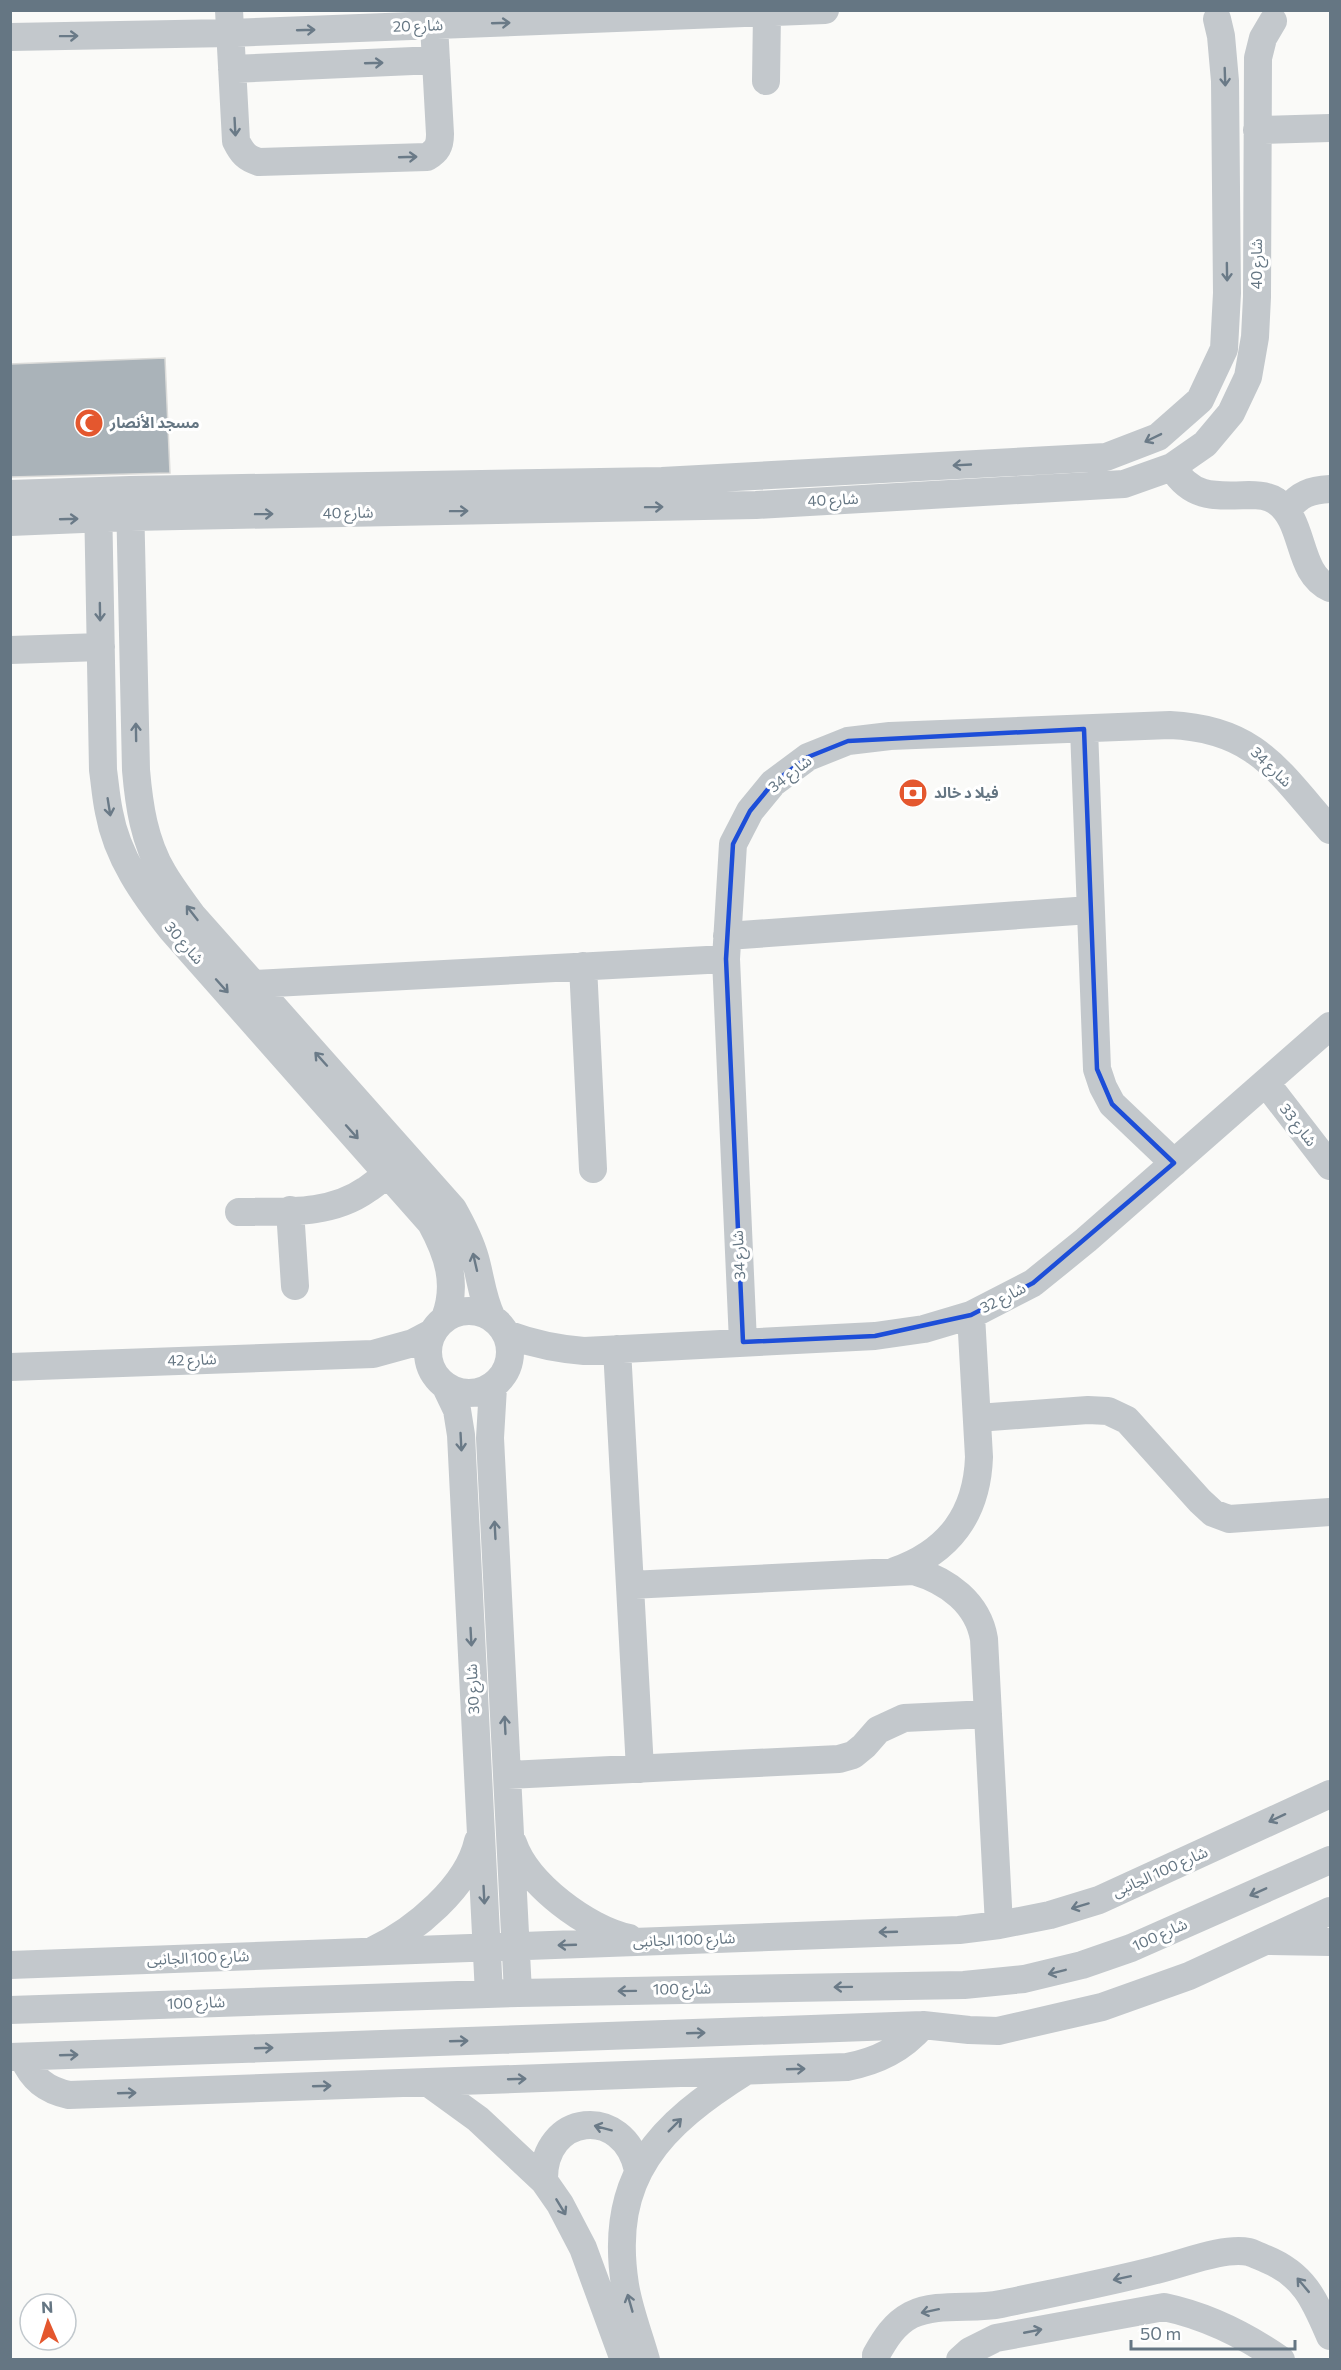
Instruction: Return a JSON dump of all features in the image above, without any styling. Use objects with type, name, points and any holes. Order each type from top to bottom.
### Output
[{"type":"street","name":"شارع 20","points":[[10,37],[243,22],[434,26],[825,10]]},
{"type":"street","points":[[766,81],[767,13]]},
{"type":"street","points":[[1213,15],[1235,28],[1249,30],[1262,27],[1281,13]]},
{"type":"street","name":"شارع 40","points":[[131,503],[756,505],[1124,484],[1172,467],[1205,444],[1218,429],[1231,413],[1248,377],[1255,337],[1257,297],[1258,58],[1263,38],[1281,13]]},
{"type":"street","name":"شارع 40","points":[[10,522],[98,505],[131,503],[662,481],[1106,457],[1158,437],[1200,400],[1224,349],[1227,293],[1225,81],[1223,47],[1213,15]]},
{"type":"street","points":[[243,22],[232,69],[236,141],[241,152],[249,159],[259,162],[426,157],[435,152],[440,144],[434,26]]},
{"type":"street","points":[[232,69],[436,60]]},
{"type":"street","points":[[1257,130],[1330,128]]},
{"type":"street","points":[[1172,467],[1185,484],[1204,494],[1256,495],[1274,499],[1287,510],[1315,578],[1330,588]]},
{"type":"street","points":[[1287,510],[1304,494],[1330,489]]},
{"type":"street","name":"شارع 40","points":[[10,494],[98,505]]},
{"type":"street","name":"شارع 30","points":[[131,503],[136,770],[139,805],[148,840],[162,872],[192,915],[453,1209],[466,1233],[475,1258],[483,1296],[499,1326]]},
{"type":"street","name":"شارع 30","points":[[98,505],[104,770],[109,814],[123,856],[144,895],[172,930],[431,1223],[450,1264],[452,1286],[452,1297],[438,1326]]},
{"type":"street","points":[[100,575],[106,568],[116,566],[125,568],[132,574]]},
{"type":"street","points":[[10,650],[101,647]]},
{"type":"street","name":"شارع 34","points":[[743,1342],[727,948],[733,844],[750,811],[773,783],[808,757],[848,741],[890,736],[1170,725],[1198,726],[1224,733],[1249,745],[1270,762],[1330,830]]},
{"type":"street","points":[[1084,729],[1097,1069],[1103,1087],[1113,1104],[1174,1163]]},
{"type":"street","points":[[255,984],[583,966],[727,948],[1090,910]]},
{"type":"street","points":[[583,966],[593,1169]]},
{"type":"street","name":"شارع 32","points":[[497,1383],[554,1357],[584,1351],[875,1336],[924,1329],[971,1315],[1033,1283],[1086,1240],[1330,1026]]},
{"type":"street","name":"شارع 33","points":[[1266,1083],[1330,1166]]},
{"type":"street","points":[[239,1212],[310,1210],[338,1204],[365,1191],[388,1173]]},
{"type":"street","points":[[290,1210],[296,1286]]},
{"type":"street","points":[[469,1311],[477,1311],[499,1326],[509,1342],[510,1360],[497,1383],[472,1394],[463,1394],[439,1379],[428,1353],[438,1326],[469,1311]]},
{"type":"street","points":[[896,1571],[912,1565],[940,1546],[960,1524],[972,1503],[978,1481],[971,1315]]},
{"type":"street","name":"شارع 42","points":[[373,1354],[413,1343],[438,1326]]},
{"type":"street","name":"شارع 32","points":[[499,1326],[540,1346],[584,1351]]},
{"type":"street","points":[[617,1349],[640,1769]]},
{"type":"street","name":"شارع 42","points":[[10,1367],[373,1354],[394,1357],[439,1379]]},
{"type":"street","name":"شارع 30","points":[[439,1379],[457,1410],[461,1435],[489,1994]]},
{"type":"street","name":"شارع 30","points":[[497,1383],[490,1438],[518,1993]]},
{"type":"street","points":[[977,1418],[1088,1410],[1108,1412],[1126,1420],[1200,1502],[1213,1513],[1229,1519],[1238,1519],[1330,1512]]},
{"type":"street","points":[[630,1585],[896,1571],[914,1572],[931,1576],[947,1586],[975,1611],[981,1624],[984,1640],[999,1925]]},
{"type":"street","points":[[507,1775],[839,1759],[852,1755],[864,1746],[878,1730],[903,1718],[988,1714]]},
{"type":"street","name":"شارع 100 الجانبى","points":[[10,1965],[959,1930],[999,1925],[1050,1916],[1099,1900],[1330,1794]]},
{"type":"street","points":[[371,1952],[411,1929],[455,1887],[468,1869],[476,1849],[480,1828]]},
{"type":"street","points":[[511,1835],[526,1868],[576,1913],[613,1933],[646,1941]]},
{"type":"street","name":"شارع 100","points":[[10,2010],[518,1993],[964,1985],[1024,1979],[1082,1965],[1131,1948],[1330,1860]]},
{"type":"street","points":[[17,2057],[923,2025],[998,2031],[1102,2007],[1189,1976],[1330,1911]]},
{"type":"street","points":[[1265,1941],[1330,1942]]},
{"type":"street","points":[[964,1985],[969,2030]]},
{"type":"street","points":[[17,2057],[36,2079],[57,2092],[69,2095],[847,2067],[865,2064],[900,2048],[923,2025]]},
{"type":"street","points":[[646,2360],[625,2288],[622,2260],[624,2215],[629,2193],[638,2170],[674,2126],[720,2087],[746,2071]]},
{"type":"street","points":[[427,2082],[478,2119],[544,2181],[560,2204],[583,2247],[624,2360]]},
{"type":"street","points":[[544,2181],[544,2166],[548,2151],[557,2138],[570,2129],[585,2125],[600,2126],[615,2131],[627,2141],[634,2154],[638,2170]]},
{"type":"street","points":[[876,2360],[876,2355],[889,2332],[912,2315],[938,2308],[989,2306],[1228,2252],[1250,2252],[1276,2263],[1304,2284],[1314,2299],[1330,2336]]},
{"type":"street","points":[[1155,2270],[1164,2307]]},
{"type":"street","points":[[989,2306],[996,2338]]},
{"type":"street","points":[[960,2360],[970,2351],[996,2338],[1164,2307],[1190,2312],[1215,2322],[1281,2360]]},
{"type":"highlighted area","points":[[1084,729],[1097,1069],[1112,1104],[1174,1163],[1033,1283],[971,1315],[875,1336],[743,1342],[726,959],[733,844],[750,811],[773,783],[808,757],[848,741]]},
{"type":"building","name":"مسجد الأنصار","points":[[165,358],[170,473],[10,477],[10,364]]},
{"type":"place","name":"مسجد الأنصار","points":[[89,423]]},
{"type":"place","name":"فيلا د خالد","points":[[913,793]]}]
